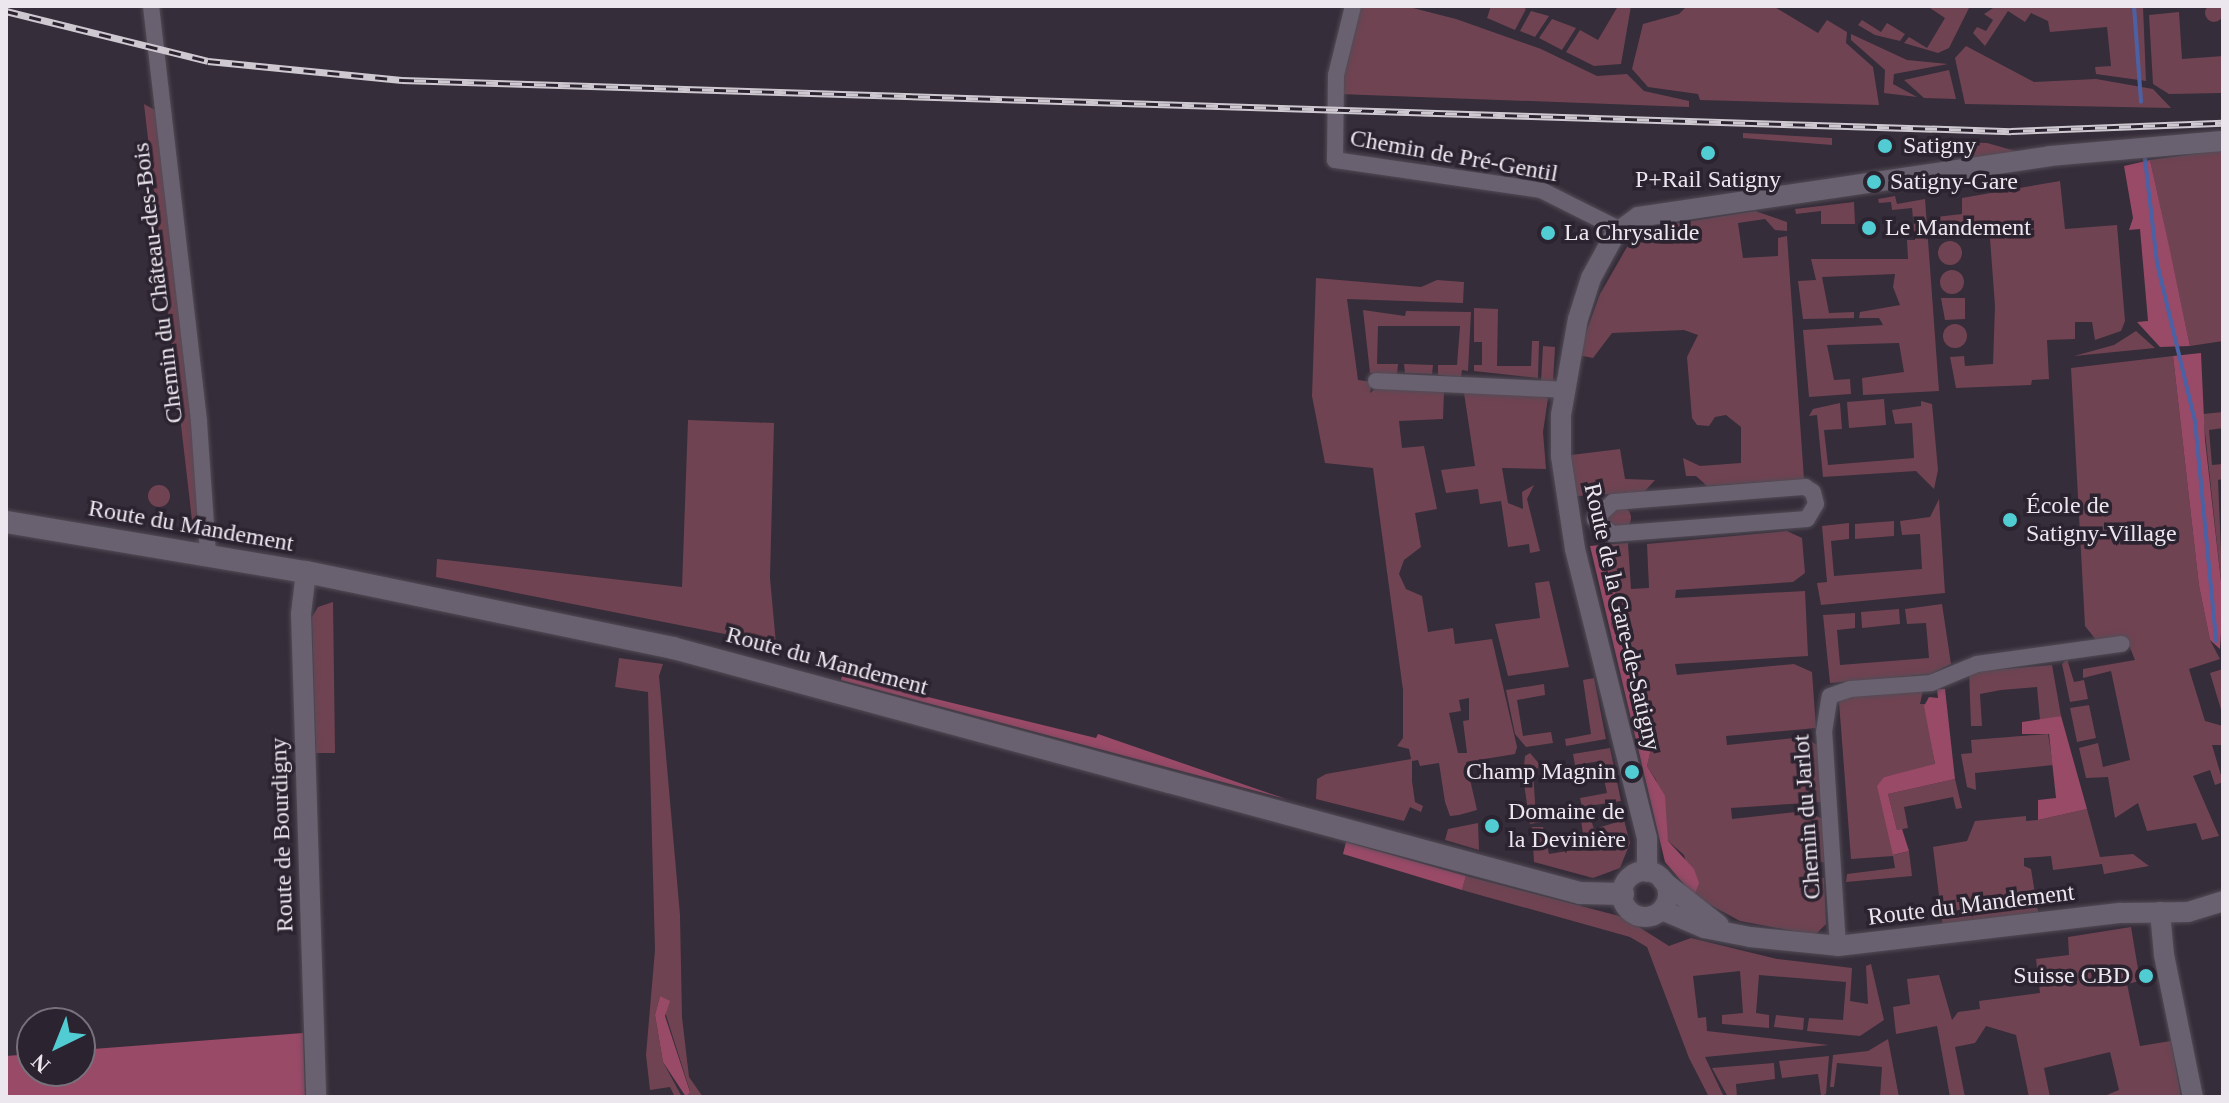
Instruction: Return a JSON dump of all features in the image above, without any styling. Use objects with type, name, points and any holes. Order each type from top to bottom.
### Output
[{"type":"main road","name":"Route du Mandement","points":[[6,522],[306,572],[688,651],[1580,893],[1623,894]]},
{"type":"street","name":"Chemin du Château-des-Bois","points":[[151,6],[198,407],[208,554]]},
{"type":"street","name":"Chemin de Pré-Gentil","points":[[1353,6],[1335,84],[1335,160],[1541,190],[1619,229]]},
{"type":"street","points":[[1619,229],[1638,217],[1943,171],[2223,141]]},
{"type":"street","name":"Route de la Gare-de-Satigny","points":[[1619,229],[1584,296],[1566,390],[1561,456],[1570,522],[1655,876]]},
{"type":"street","points":[[1376,381],[1566,390]]},
{"type":"street","points":[[1570,522],[1595,519],[1605,504],[1629,500],[1805,487],[1816,504],[1807,519],[1634,533],[1606,532],[1595,519]]},
{"type":"street","points":[[1629,500],[1638,518],[1634,533]]},
{"type":"street","name":"Route de Bourdigny","points":[[306,572],[301,614],[316,1097]]},
{"type":"street","name":"Chemin du Jarlot","points":[[1838,946],[1824,732],[1830,696],[1850,689],[1931,683],[1977,664],[2122,644]]},
{"type":"street","points":[[1655,876],[1668,899],[1662,910],[1637,916],[1623,894],[1630,878],[1655,876]]},
{"type":"street","name":"Route du Mandement","points":[[1655,876],[1725,930]]},
{"type":"street","name":"Route du Mandement","points":[[1662,910],[1704,928],[1803,946],[1838,946],[2160,912],[2223,901]]},
{"type":"street","points":[[2160,912],[2164,955],[2193,1097]]},
{"type":"shaded area","points":[[2214,4],[2223,13],[2214,22],[2205,13]]},
{"type":"shaded area","points":[[1361,6],[1405,6],[1456,19],[1541,49],[1597,76],[1627,74],[1644,91],[1689,101],[1689,107],[1339,94]]},
{"type":"shaded area","points":[[1491,6],[1521,6],[1526,9],[1515,30],[1487,18]]},
{"type":"shaded area","points":[[1618,6],[1631,6],[1621,64],[1594,66],[1566,52],[1580,30],[1598,40]]},
{"type":"shaded area","points":[[1687,6],[1773,6],[1818,33],[1827,20],[1847,32],[1846,43],[1873,67],[1879,105],[1700,100],[1698,94],[1648,87],[1632,69],[1643,24],[1679,14]]},
{"type":"shaded area","points":[[1927,6],[1970,6],[1949,48],[1938,53],[1904,43],[1909,37],[1927,48],[1945,18]]},
{"type":"shaded area","points":[[1996,6],[2143,6],[2146,81],[2096,74],[2095,67],[2111,66],[2107,27],[2050,32],[2048,21],[2031,13],[2025,22],[2008,11],[1985,46],[1973,33],[1977,27],[1986,31],[1993,20],[1984,14]]},
{"type":"shaded area","points":[[1531,11],[1549,16],[1535,37],[1520,31]]},
{"type":"shaded area","points":[[2179,12],[2182,59],[2223,56],[2223,93],[2169,94],[2153,84],[2149,15]]},
{"type":"shaded area","points":[[1552,19],[1576,28],[1562,50],[1539,38]]},
{"type":"shaded area","points":[[1862,20],[1881,32],[1887,23],[1905,34],[1900,41],[1875,35],[1858,25]]},
{"type":"shaded area","points":[[1851,34],[1907,60],[1948,64],[1894,74],[1893,84],[1917,97],[1884,93],[1885,70],[1851,40]]},
{"type":"shaded area","points":[[1966,46],[2034,82],[2096,79],[2153,89],[2171,108],[1965,104],[1955,58]]},
{"type":"shaded area","points":[[1949,70],[1956,99],[1924,98],[1904,80]]},
{"type":"shaded area","points":[[144,104],[155,110],[202,512],[192,520]]},
{"type":"shaded area","points":[[1743,133],[1832,138],[1832,145],[1743,138]]},
{"type":"shaded area","points":[[1962,142],[1987,143],[2019,152],[1961,160]]},
{"type":"shaded area","points":[[2223,150],[2223,341],[2190,346],[2150,160]]},
{"type":"shaded area","points":[[2150,160],[2190,346],[2160,347],[2137,322],[2148,321],[2140,229],[2129,230],[2133,218],[2124,166]]},
{"type":"shaded area","points":[[2060,181],[2065,229],[2117,225],[2125,321],[2121,331],[2095,340],[2092,322],[2075,322],[2075,339],[2047,340],[2049,379],[2032,380],[2031,385],[1956,388],[1950,357],[1964,356],[1965,366],[1993,364],[1995,306],[1989,225],[1961,226],[1961,235],[1937,236],[1936,217],[1962,214],[1962,198]]},
{"type":"shaded area","points":[[1895,196],[1897,204],[1925,199],[1939,391],[1863,395],[1862,378],[1904,372],[1899,343],[1827,345],[1834,380],[1850,379],[1851,394],[1809,397],[1803,330],[1883,325],[1879,318],[1859,318],[1860,312],[1900,305],[1893,287],[1895,274],[1822,277],[1829,313],[1854,312],[1854,318],[1803,319],[1798,281],[1816,280],[1811,259],[1908,259],[1907,240],[1915,240],[1912,208],[1892,210],[1891,202],[1879,203],[1878,199]]},
{"type":"shaded area","points":[[1854,202],[1855,224],[1821,224],[1821,211],[1796,214],[1795,209]]},
{"type":"shaded area","points":[[1755,211],[1787,222],[1787,231],[1775,230],[1765,219],[1738,223],[1743,258],[1778,256],[1778,238],[1787,236],[1804,479],[1707,486],[1696,476],[1686,476],[1683,458],[1700,466],[1741,463],[1741,427],[1726,415],[1715,417],[1709,426],[1697,425],[1692,418],[1687,357],[1698,335],[1684,330],[1612,333],[1593,358],[1578,355],[1600,294],[1627,247],[1667,225]]},
{"type":"shaded area","points":[[1950,241],[1959,244],[1962,253],[1959,262],[1950,265],[1941,262],[1938,253],[1941,244]]},
{"type":"shaded area","points":[[1952,270],[1961,273],[1964,282],[1961,291],[1952,294],[1943,291],[1940,282],[1943,273]]},
{"type":"shaded area","points":[[1316,278],[1421,287],[1437,280],[1464,282],[1463,303],[1347,299],[1358,380],[1372,382],[1370,393],[1381,384],[1444,391],[1443,419],[1399,421],[1402,448],[1424,446],[1437,509],[1415,513],[1421,547],[1404,560],[1399,574],[1406,589],[1422,596],[1428,632],[1453,628],[1455,644],[1492,639],[1517,747],[1515,754],[1466,762],[1477,810],[1450,816],[1439,763],[1420,766],[1418,760],[1412,761],[1412,781],[1415,802],[1423,806],[1421,812],[1410,807],[1404,821],[1316,799],[1317,779],[1326,774],[1411,759],[1409,749],[1397,746],[1403,738],[1403,690],[1373,468],[1325,463],[1312,396]],"holes":[[[1469,698],[1469,720],[1463,721],[1467,753],[1458,753],[1449,713],[1461,711],[1459,700]]]},
{"type":"shaded area","points":[[1941,298],[1965,298],[1965,319],[1945,320]]},
{"type":"shaded area","points":[[1474,308],[1498,309],[1497,366],[1531,366],[1532,341],[1539,341],[1538,378],[1474,371],[1474,365],[1482,365],[1482,342],[1474,342]]},
{"type":"shaded area","points":[[1363,310],[1405,316],[1406,311],[1471,312],[1468,371],[1462,370],[1461,377],[1438,375],[1438,365],[1457,365],[1460,326],[1378,326],[1377,364],[1398,364],[1397,375],[1370,373]]},
{"type":"shaded area","points":[[1955,324],[1963,328],[1967,336],[1963,344],[1955,348],[1947,344],[1943,336],[1947,328]]},
{"type":"shaded area","points":[[2136,331],[2155,348],[2074,356],[2114,345]]},
{"type":"shaded area","points":[[1543,346],[1555,347],[1553,383],[1541,382]]},
{"type":"shaded area","points":[[2201,353],[2205,440],[2223,599],[2220,649],[2210,640],[2199,586],[2173,356]]},
{"type":"shaded area","points":[[2173,356],[2199,586],[2210,640],[2220,659],[2189,669],[2205,721],[2223,726],[2223,745],[2212,745],[2223,782],[2215,785],[2210,770],[2193,776],[2219,836],[2202,840],[2196,823],[2147,831],[2138,803],[2115,818],[2108,777],[2086,778],[2079,748],[2098,743],[2103,767],[2130,760],[2111,671],[2083,678],[2083,669],[2135,660],[2126,638],[2096,640],[2085,626],[2071,368]]},
{"type":"shaded area","points":[[1404,364],[1433,365],[1432,374],[1405,373]]},
{"type":"shaded area","points":[[1510,391],[1548,398],[1543,432],[1546,469],[1502,468],[1508,503],[1523,509],[1522,492],[1534,485],[1527,499],[1540,551],[1530,553],[1529,544],[1508,547],[1501,501],[1480,504],[1478,489],[1446,493],[1441,470],[1475,466],[1464,393]]},
{"type":"shaded area","points":[[1884,399],[1886,425],[1849,428],[1847,402]]},
{"type":"shaded area","points":[[1921,401],[1932,404],[1938,470],[1934,489],[1916,471],[1823,477],[1817,415],[1809,416],[1813,409],[1840,403],[1842,429],[1824,430],[1828,465],[1914,458],[1912,423],[1895,424],[1892,410],[1921,406]]},
{"type":"shaded area","points":[[2223,412],[2223,428],[2209,430],[2212,465],[2223,464],[2223,479],[2218,480],[2223,599],[2203,414]]},
{"type":"shaded area","points":[[688,420],[774,423],[770,578],[776,644],[436,577],[437,559],[682,587]]},
{"type":"shaded area","points":[[1620,449],[1625,479],[1655,480],[1644,492],[1577,496],[1571,455]]},
{"type":"shaded area","points":[[159,485],[167,488],[170,496],[167,504],[159,507],[151,504],[148,496],[151,488]]},
{"type":"shaded area","points":[[1939,499],[1945,593],[1821,605],[1817,583],[1827,582],[1822,526],[1849,523],[1849,539],[1831,541],[1834,576],[1922,569],[1920,534],[1902,535],[1900,521],[1930,517]]},
{"type":"shaded area","points":[[1619,506],[1630,513],[1631,518],[1624,529],[1619,530],[1608,523],[1607,518],[1614,507]]},
{"type":"shaded area","points":[[1894,521],[1894,536],[1855,539],[1855,524]]},
{"type":"shaded area","points":[[1787,531],[1802,538],[1805,573],[1793,582],[1676,590],[1675,598],[1805,591],[1808,656],[1675,664],[1677,675],[1794,664],[1812,672],[1816,728],[1726,736],[1727,745],[1803,737],[1819,746],[1821,802],[1731,808],[1732,819],[1805,811],[1823,819],[1824,862],[1818,863],[1819,877],[1824,878],[1826,924],[1815,935],[1740,921],[1694,896],[1684,855],[1668,841],[1656,780],[1647,766],[1653,740],[1641,708],[1633,703],[1626,644],[1617,639],[1611,625],[1616,596],[1601,550],[1601,545],[1628,543],[1631,589],[1649,588],[1647,544]]},
{"type":"shaded area","points":[[1601,545],[1616,596],[1611,625],[1631,664],[1633,702],[1641,707],[1653,740],[1647,766],[1665,796],[1668,841],[1694,869],[1699,883],[1694,896],[1665,862],[1590,546]]},
{"type":"shaded area","points":[[1549,581],[1569,667],[1508,676],[1495,624],[1540,618],[1535,583]]},
{"type":"shaded area","points":[[333,602],[335,753],[316,753],[312,617],[318,607]]},
{"type":"shaded area","points":[[1942,604],[1951,664],[1930,674],[1830,683],[1823,615],[1855,613],[1855,628],[1837,630],[1840,665],[1929,658],[1926,623],[1907,624],[1905,609]]},
{"type":"shaded area","points":[[1899,609],[1900,624],[1862,628],[1861,612]]},
{"type":"shaded area","points":[[619,658],[663,664],[659,676],[680,915],[682,1017],[689,1077],[703,1097],[686,1097],[690,1091],[660,996],[655,1015],[663,1062],[682,1097],[675,1097],[670,1087],[650,1090],[646,1055],[655,950],[648,692],[615,687]]},
{"type":"shaded area","points":[[2067,659],[2074,682],[2084,680],[2088,699],[2070,702],[2062,664]]},
{"type":"shaded area","points":[[2052,665],[2061,716],[2040,720],[2037,687],[2001,690],[1980,694],[1982,726],[1971,726],[1969,672]]},
{"type":"shaded area","points":[[2223,669],[2222,674],[2223,716],[2210,673]]},
{"type":"shaded area","points":[[842,676],[1096,738],[1098,734],[1286,799],[841,680]]},
{"type":"shaded area","points":[[1594,678],[1606,739],[1566,746],[1565,739],[1591,734],[1583,680]]},
{"type":"shaded area","points":[[1544,684],[1545,695],[1517,700],[1523,736],[1551,732],[1553,743],[1526,747],[1515,734],[1506,690]]},
{"type":"shaded area","points":[[1937,689],[1945,689],[1955,779],[1888,794],[1897,830],[1902,829],[1909,851],[1893,855],[1877,786],[1884,777],[1935,764],[1924,706],[1929,697],[1938,698]]},
{"type":"shaded area","points":[[1923,690],[1920,704],[1925,704],[1935,765],[1884,777],[1879,793],[1894,855],[1909,851],[1912,876],[1846,882],[1847,874],[1895,868],[1893,856],[1851,859],[1839,702],[1849,695]]},
{"type":"shaded area","points":[[2089,705],[2096,738],[2077,742],[2070,708]]},
{"type":"shaded area","points":[[2061,716],[2087,809],[2038,820],[2038,800],[2056,798],[2049,734],[2022,734],[2022,722]]},
{"type":"shaded area","points":[[2048,734],[2053,765],[1975,773],[1976,790],[1967,787],[1961,754],[1972,753],[1971,740]]},
{"type":"shaded area","points":[[1610,748],[1621,801],[1582,807],[1580,798],[1607,793],[1600,761],[1575,765],[1573,754]]},
{"type":"shaded area","points":[[1530,753],[1541,766],[1533,771],[1536,817],[1548,816],[1549,821],[1530,824],[1523,777],[1525,756]]},
{"type":"shaded area","points":[[1955,779],[1962,808],[1956,809],[1953,797],[1904,807],[1908,828],[1897,830],[1888,794]]},
{"type":"shaded area","points":[[2087,809],[2100,857],[2133,854],[2149,866],[2104,874],[2102,864],[2053,870],[2051,856],[2024,858],[2024,866],[2031,869],[2038,912],[1943,928],[1933,847],[1967,841],[1975,821],[2026,816],[2026,821],[2038,820]]},
{"type":"shaded area","points":[[1590,817],[1594,829],[1624,820],[1630,843],[1620,868],[1593,878],[1534,862],[1532,827],[1543,827],[1549,854],[1585,848],[1581,820]]},
{"type":"shaded area","points":[[1478,823],[1479,850],[1445,840],[1448,829]]},
{"type":"shaded area","points":[[1346,842],[1466,876],[1462,890],[1343,854]]},
{"type":"shaded area","points":[[1466,876],[1623,917],[1669,946],[1691,938],[1777,959],[1852,968],[1850,1001],[1868,1004],[1866,966],[1871,964],[1884,1020],[1860,1036],[1807,1031],[1809,1018],[1843,1020],[1846,982],[1759,975],[1756,1013],[1769,1015],[1769,1028],[1722,1024],[1722,1015],[1743,1013],[1740,971],[1693,976],[1698,1018],[1706,1017],[1707,1031],[1829,1045],[1705,1057],[1724,1097],[1709,1097],[1689,1058],[1647,947],[1630,937],[1462,890]]},
{"type":"shaded area","points":[[2131,927],[2140,981],[2127,984],[2140,1046],[2171,1041],[2181,1097],[2102,1097],[2119,1090],[2110,1052],[2044,1068],[2050,1097],[2029,1097],[2016,1035],[1986,1026],[1975,1043],[1955,1047],[1965,1097],[1950,1097],[1937,1026],[1896,1034],[1893,1007],[1910,1004],[1907,979],[1939,975],[1952,1020],[1958,1012],[1980,1009],[1979,1001],[2040,993],[2036,959],[2069,955],[2068,937]]},
{"type":"shaded area","points":[[660,996],[670,1001],[665,1016],[690,1092],[686,1097],[663,1062],[655,1015]]},
{"type":"shaded area","points":[[1776,1015],[1804,1018],[1803,1030],[1774,1027]]},
{"type":"shaded area","points":[[303,1033],[305,1097],[7,1097],[6,1056],[16,1055],[16,1087],[96,1087],[96,1049]]},
{"type":"shaded area","points":[[1888,1039],[1899,1097],[1880,1097],[1882,1067],[1837,1063],[1834,1087],[1830,1087],[1833,1055],[1868,1051]]},
{"type":"shaded area","points":[[1829,1056],[1826,1094],[1821,1096],[1818,1074],[1782,1078],[1779,1061]]},
{"type":"shaded area","points":[[1774,1063],[1775,1079],[1736,1084],[1737,1097],[1728,1097],[1712,1068]]},
{"type":"waterway","points":[[2134,6],[2141,102]]},
{"type":"waterway","points":[[2145,159],[2157,263],[2195,421],[2216,641]]},
{"type":"railway","points":[[6,11],[208,61],[402,80],[2011,131],[2223,123]]},
{"type":"place","name":"Satigny","points":[[1885,146]]},
{"type":"place","name":"P+Rail Satigny","points":[[1708,153]]},
{"type":"place","name":"Satigny-Gare","points":[[1874,182]]},
{"type":"place","name":"Le Mandement","points":[[1869,228]]},
{"type":"place","name":"La Chrysalide","points":[[1548,233]]},
{"type":"place","name":"École de Satigny-Village","points":[[2010,520]]},
{"type":"place","name":"Champ Magnin","points":[[1632,772]]},
{"type":"place","name":"Domaine de la Devinière","points":[[1492,826]]},
{"type":"place","name":"Suisse CBD","points":[[2146,976]]}]
